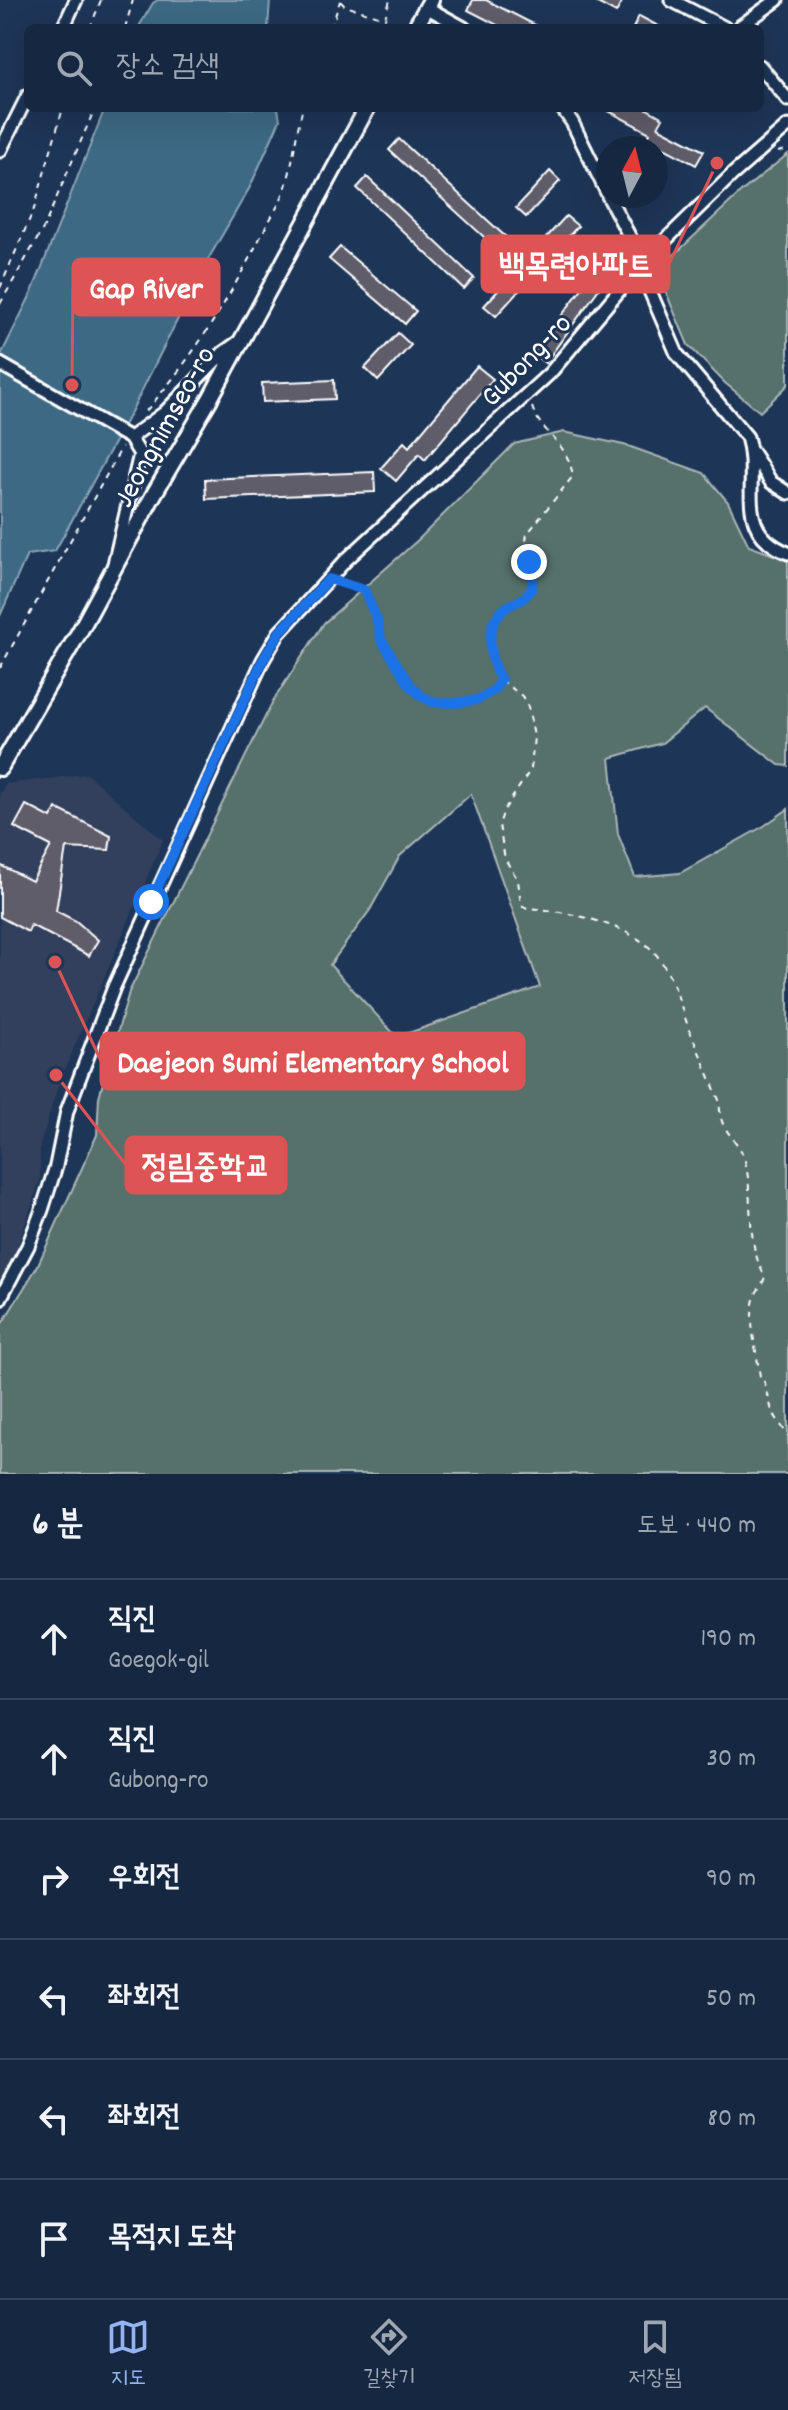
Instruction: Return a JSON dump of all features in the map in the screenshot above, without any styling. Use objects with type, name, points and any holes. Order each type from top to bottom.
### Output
[{"type":"main road","points":[[417,24],[429,4]]},
{"type":"main road","name":"Jeongnimseo-ro","points":[[0,768],[81,629],[365,112]]},
{"type":"street","points":[[65,24],[76,0]]},
{"type":"street","points":[[671,0],[717,24]]},
{"type":"street","points":[[744,24],[777,0]]},
{"type":"street","points":[[429,4],[458,24]]},
{"type":"street","points":[[764,71],[788,100]]},
{"type":"street","points":[[0,151],[24,103]]},
{"type":"street","points":[[564,112],[596,173]]},
{"type":"street","name":"Gubong-ro","points":[[0,1299],[10,1284],[37,1222],[56,1166],[67,1111],[114,987],[263,660],[279,633],[329,579],[532,390],[642,265],[733,174],[788,126]]},
{"type":"street","points":[[614,208],[642,265],[677,354],[747,437],[751,452],[754,520],[761,536],[773,547],[788,553]]},
{"type":"street","points":[[127,437],[156,421],[223,353],[241,340]]},
{"type":"street","points":[[0,364],[127,437],[140,454],[113,569]]},
{"type":"street","points":[[751,452],[771,482],[788,493]]},
{"type":"path","points":[[92,24],[101,0]]},
{"type":"path","points":[[126,24],[133,0]]},
{"type":"path","points":[[340,0],[345,6],[385,18],[390,0]]},
{"type":"path","points":[[332,24],[340,0]]},
{"type":"path","points":[[0,288],[34,209],[62,112]]},
{"type":"path","points":[[0,304],[44,227],[93,112]]},
{"type":"path","points":[[144,414],[198,346],[257,244],[286,188],[302,112]]},
{"type":"path","points":[[532,390],[534,414],[560,443],[573,476],[527,534],[525,546],[533,569],[532,588],[517,605],[505,608],[491,630],[493,662],[501,680],[522,696],[528,707],[534,736],[531,769],[504,810],[499,825],[505,859],[518,880],[521,905],[571,914],[610,926],[653,950],[671,977],[719,1100],[721,1122],[736,1139],[746,1164],[751,1195],[750,1226],[759,1266],[765,1276],[763,1286],[756,1292],[750,1323],[760,1377],[765,1383],[772,1411],[788,1436]]},
{"type":"path","points":[[0,668],[127,437]]},
{"type":"path","points":[[329,579],[364,590],[377,620],[381,639],[410,685],[421,696],[433,702],[477,700],[494,690],[501,680]]},
{"type":"shaded area","points":[[158,0],[270,0],[268,24],[140,24]]},
{"type":"shaded area","points":[[103,112],[279,112],[280,120],[250,187],[206,263],[130,414],[55,551],[27,555],[0,616],[0,357],[32,292]]},
{"type":"shaded area","points":[[87,774],[163,840],[59,1083],[40,1145],[40,1180],[14,1257],[0,1279],[0,794],[5,784]]},
{"type":"green space","points":[[788,154],[788,385],[760,412],[725,383],[688,345],[657,271],[741,192]]},
{"type":"green space","points":[[564,432],[628,446],[704,473],[728,502],[749,546],[788,560],[788,766],[779,765],[705,708],[662,743],[610,758],[618,834],[635,877],[680,873],[788,809],[788,1474],[0,1474],[0,1327],[37,1267],[97,1135],[99,1097],[129,992],[273,701],[324,623],[419,539],[514,444]],"holes":[[[471,794],[540,987],[397,1037],[330,965],[370,910],[400,856]]]},
{"type":"building","points":[[473,0],[486,0],[533,24],[495,24],[468,10]]},
{"type":"building","points":[[592,0],[623,0],[616,13]]},
{"type":"building","points":[[639,16],[654,24],[635,24]]},
{"type":"building","points":[[611,112],[652,112],[663,118],[658,127],[704,151],[696,165],[668,150],[668,136],[648,136],[650,133]]},
{"type":"building","points":[[399,139],[507,238],[496,248],[389,150]]},
{"type":"building","points":[[550,171],[560,181],[526,217],[516,208]]},
{"type":"building","points":[[367,177],[474,278],[464,289],[357,188]]},
{"type":"building","points":[[566,216],[578,226],[496,316],[484,306]]},
{"type":"building","points":[[340,247],[416,311],[405,324],[329,259]]},
{"type":"building","points":[[595,271],[606,279],[545,363],[533,354]]},
{"type":"building","points":[[398,333],[411,345],[378,381],[365,368]]},
{"type":"building","points":[[477,366],[493,379],[425,460],[419,454],[396,481],[381,468],[404,442],[409,447]]},
{"type":"building","points":[[334,380],[335,399],[263,402],[262,383]]},
{"type":"building","points":[[374,472],[375,492],[206,499],[205,479]]},
{"type":"building","points":[[26,805],[51,818],[56,808],[111,836],[109,850],[66,848],[56,911],[76,921],[98,940],[89,956],[31,925],[28,932],[0,917],[0,865],[32,881],[51,846],[14,827]]},
{"type":"place","name":"백목련아파트","points":[[717,163]]},
{"type":"place","name":"Gap River","points":[[72,385]]},
{"type":"place","name":"Daejeon Sumi Elementary School","points":[[55,962]]},
{"type":"place","name":"정림중학교","points":[[56,1075]]},
{"type":"route","points":[[151,902],[263,660],[279,633],[329,579],[364,590],[377,620],[381,639],[410,685],[421,696],[433,702],[455,703],[477,700],[494,690],[501,680],[493,662],[491,630],[505,608],[517,605],[532,588],[533,569],[529,562]]}]
